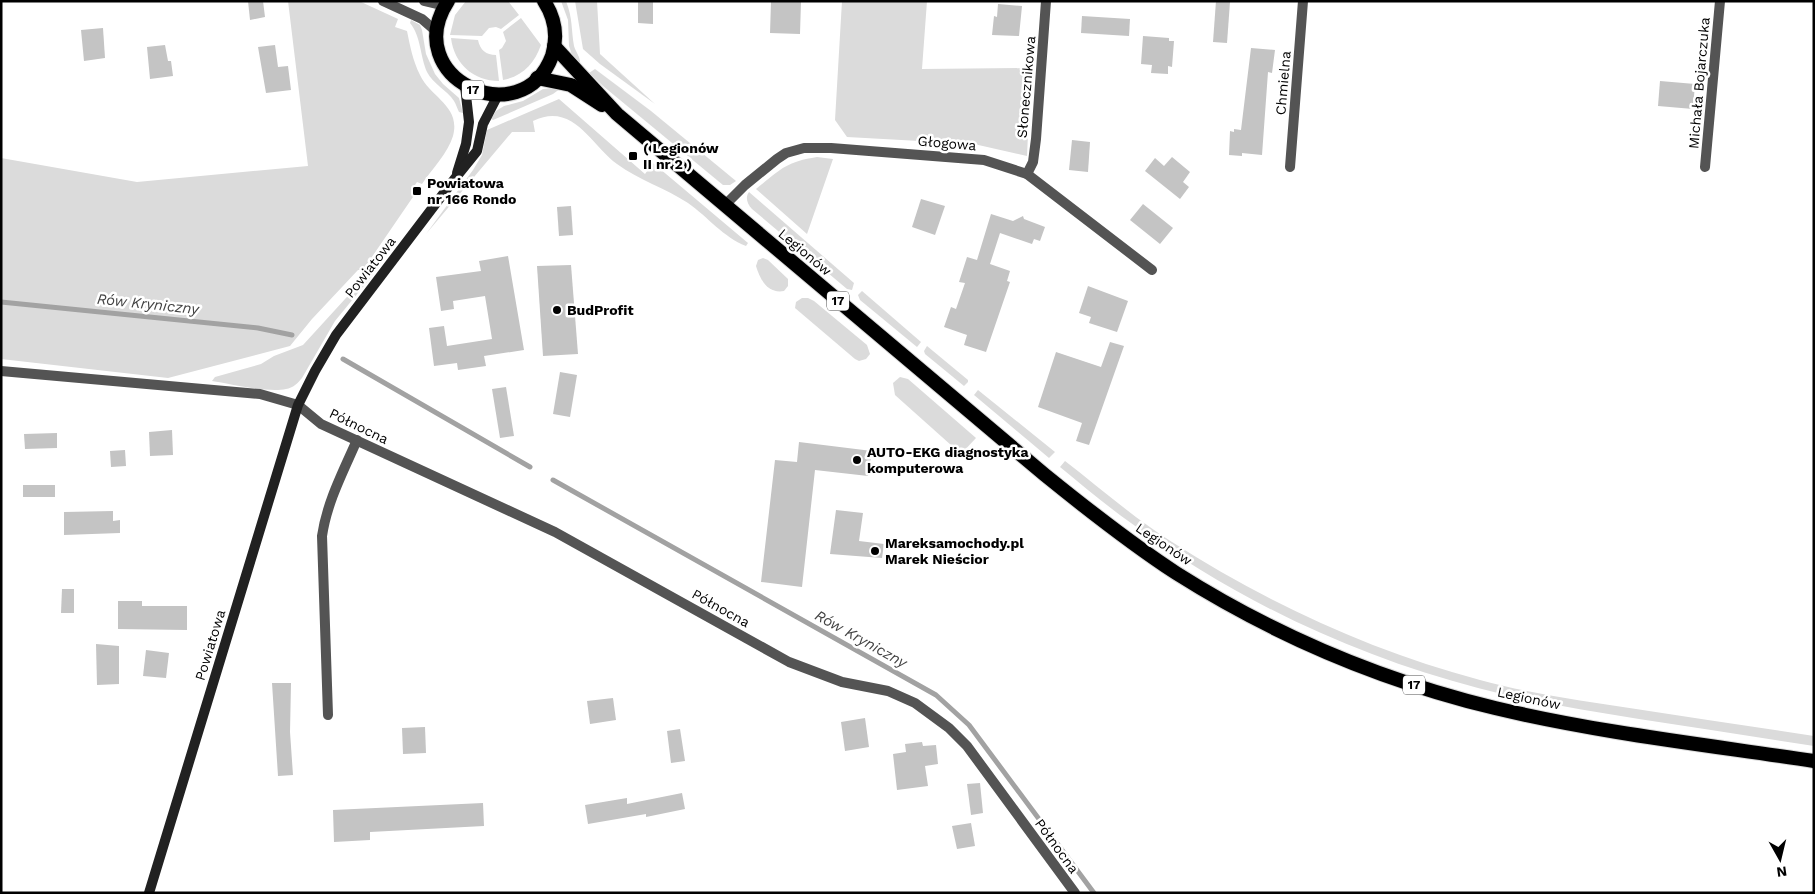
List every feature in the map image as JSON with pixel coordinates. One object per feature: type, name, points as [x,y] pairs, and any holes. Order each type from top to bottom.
[{"type":"highway","name":"17","points":[[446,4],[441,14],[437,32],[438,49],[445,65],[452,75],[465,86],[481,93],[498,95],[519,90],[537,78],[547,66],[554,46],[553,21],[544,1]]},
{"type":"highway","name":"Legionów","points":[[554,46],[617,114],[1081,504],[1176,573],[1246,614],[1367,668],[1399,680],[1485,705],[1602,729],[1814,761]]},
{"type":"highway","name":"Legionów","points":[[537,78],[571,86],[617,114]]},
{"type":"main road","name":"Powiatowa","points":[[456,177],[466,144],[469,122],[465,86]]},
{"type":"main road","name":"Powiatowa","points":[[148,893],[298,405],[336,335],[456,177],[466,167],[476,151],[483,124],[498,95]]},
{"type":"street","points":[[383,1],[422,19],[437,32]]},
{"type":"street","points":[[424,1],[446,4]]},
{"type":"street","name":"Słonecznikowa","points":[[1027,174],[1032,162],[1037,131],[1046,1]]},
{"type":"street","name":"Chmielna","points":[[1290,168],[1303,1]]},
{"type":"street","name":"Michała Bojarczuka","points":[[1705,166],[1720,1]]},
{"type":"street","name":"Głogowa","points":[[725,205],[745,185],[786,153],[813,148],[973,158],[996,163],[1027,174],[1152,270]]},
{"type":"street","points":[[1,371],[260,394],[298,405]]},
{"type":"street","name":"Północna","points":[[298,405],[321,424],[555,532],[789,662],[842,682],[888,690],[916,703],[949,728],[967,746],[1075,893]]},
{"type":"street","points":[[328,715],[322,536],[327,510],[357,440]]},
{"type":"shaded area","points":[[288,1],[359,1],[398,19],[395,27],[407,31],[420,75],[444,103],[453,117],[453,136],[447,149],[422,184],[417,182],[411,191],[415,194],[363,270],[358,270],[312,319],[290,346],[168,378],[1,359],[1,158],[137,182],[308,166]]},
{"type":"shaded area","points":[[466,1],[508,1],[519,15],[501,29],[496,27],[489,28],[482,36],[450,35],[455,15]]},
{"type":"shaded area","points":[[561,1],[566,1],[568,7],[574,46],[580,65],[572,55],[569,46],[568,20]]},
{"type":"shaded area","points":[[575,1],[597,1],[600,54],[655,104],[600,64],[583,49]]},
{"type":"shaded area","points":[[842,1],[927,1],[922,69],[1031,68],[1027,156],[974,144],[847,137],[835,120]]},
{"type":"shaded area","points":[[521,18],[541,45],[535,58],[527,68],[516,76],[503,80],[499,50],[506,41],[503,32]]},
{"type":"shaded area","points":[[411,20],[420,25],[426,54],[435,74],[459,98],[463,113],[459,112],[451,97],[427,72],[414,28],[410,23]]},
{"type":"shaded area","points":[[451,38],[478,40],[480,47],[484,51],[496,55],[499,81],[481,78],[467,69],[456,56]]},
{"type":"shaded area","points":[[595,69],[651,111],[736,181],[730,185],[723,185],[603,86],[589,73]]},
{"type":"shaded area","points":[[561,88],[553,94],[493,120],[491,119],[496,111],[504,106],[523,101],[543,89]]},
{"type":"shaded area","points":[[559,99],[645,174],[653,163],[748,243],[746,246],[723,232],[688,203],[617,164],[590,137],[570,121],[559,117],[547,116],[533,121],[535,132],[512,132],[426,234],[482,155],[487,130]]},
{"type":"shaded area","points":[[817,157],[833,159],[807,234],[756,189],[790,164]]},
{"type":"shaded area","points":[[749,192],[854,283],[852,290],[847,289],[752,209],[747,200]]},
{"type":"shaded area","points":[[763,258],[768,260],[788,279],[788,286],[784,291],[773,290],[762,281],[756,266],[758,260]]},
{"type":"shaded area","points":[[377,264],[376,271],[335,321],[302,378],[291,388],[270,390],[212,381],[215,377],[261,364],[274,356],[303,345]]},
{"type":"shaded area","points":[[862,291],[921,342],[917,347],[860,300],[858,295]]},
{"type":"shaded area","points":[[802,298],[814,301],[867,345],[870,354],[866,359],[859,361],[855,359],[795,308],[796,302]]},
{"type":"shaded area","points":[[927,346],[968,380],[968,382],[964,386],[925,354],[924,351]]},
{"type":"shaded area","points":[[900,377],[908,379],[976,438],[961,454],[895,395],[893,383]]},
{"type":"shaded area","points":[[978,390],[1055,452],[1049,458],[974,395]]},
{"type":"shaded area","points":[[1065,461],[1144,523],[1208,564],[1282,605],[1360,640],[1399,655],[1480,680],[1538,693],[1814,736],[1814,746],[1538,702],[1432,675],[1341,642],[1253,600],[1170,551],[1104,503],[1060,467]]},
{"type":"building","points":[[248,1],[263,1],[265,17],[250,20]]},
{"type":"building","points":[[638,1],[653,1],[653,24],[638,23]]},
{"type":"building","points":[[771,1],[801,1],[800,34],[770,33]]},
{"type":"building","points":[[1216,1],[1230,2],[1227,43],[1213,42]]},
{"type":"building","points":[[998,4],[1022,6],[1019,36],[992,35],[994,16],[997,17]]},
{"type":"building","points":[[1082,16],[1130,19],[1129,36],[1081,33]]},
{"type":"building","points":[[103,28],[105,58],[84,61],[81,30]]},
{"type":"building","points":[[1143,36],[1169,38],[1169,41],[1174,41],[1172,67],[1168,66],[1168,74],[1151,73],[1152,65],[1141,64]]},
{"type":"building","points":[[165,45],[168,61],[171,61],[173,76],[150,79],[147,47]]},
{"type":"building","points":[[275,45],[278,67],[288,66],[291,90],[266,93],[258,47]]},
{"type":"building","points":[[1251,48],[1275,50],[1272,73],[1268,72],[1262,155],[1242,153],[1242,156],[1229,155],[1230,131],[1234,132],[1234,129],[1241,130]]},
{"type":"building","points":[[1660,81],[1695,84],[1693,109],[1658,106]]},
{"type":"building","points":[[1072,140],[1090,142],[1088,172],[1069,170]]},
{"type":"building","points":[[1172,157],[1190,172],[1183,182],[1189,187],[1180,199],[1145,171],[1155,158],[1164,166]]},
{"type":"building","points":[[921,199],[945,206],[935,235],[912,227]]},
{"type":"building","points":[[1143,204],[1173,228],[1160,244],[1130,220]]},
{"type":"building","points":[[571,206],[573,235],[559,236],[557,207]]},
{"type":"building","points":[[991,214],[1013,221],[1023,216],[1024,219],[1045,227],[1040,241],[1034,239],[1032,244],[1000,233],[990,264],[1010,271],[1007,281],[1010,282],[986,352],[964,345],[967,335],[944,327],[951,307],[956,309],[965,283],[959,282],[967,257],[977,260]]},
{"type":"building","points":[[508,256],[524,350],[484,356],[486,366],[458,370],[457,363],[434,366],[429,328],[444,326],[447,346],[492,339],[485,296],[453,301],[454,309],[441,311],[436,277],[481,271],[479,261]]},
{"type":"building","name":"BudProfit","points":[[571,265],[578,354],[543,356],[537,266]]},
{"type":"building","points":[[1088,286],[1128,301],[1117,332],[1089,323],[1091,317],[1079,313]]},
{"type":"building","points":[[1110,342],[1124,346],[1089,445],[1076,441],[1082,423],[1038,407],[1056,352],[1101,367]]},
{"type":"building","points":[[560,372],[577,375],[570,417],[553,414]]},
{"type":"building","points":[[506,387],[514,436],[500,438],[492,389]]},
{"type":"building","points":[[172,430],[173,455],[150,456],[149,432]]},
{"type":"building","points":[[57,433],[57,448],[25,449],[24,434]]},
{"type":"building","points":[[799,442],[872,451],[868,476],[815,470],[802,587],[761,582],[775,460],[797,462]]},
{"type":"building","points":[[125,450],[126,466],[111,467],[110,451]]},
{"type":"building","points":[[23,485],[55,485],[55,497],[23,497]]},
{"type":"building","points":[[836,510],[863,513],[859,541],[884,544],[882,558],[830,554]]},
{"type":"building","points":[[113,511],[113,521],[120,520],[120,533],[64,535],[64,512]]},
{"type":"building","points":[[62,589],[74,589],[74,613],[61,613]]},
{"type":"building","points":[[118,601],[142,601],[142,606],[187,606],[187,630],[118,629]]},
{"type":"building","points":[[96,644],[119,646],[119,684],[97,685]]},
{"type":"building","points":[[146,650],[169,653],[166,678],[143,676]]},
{"type":"building","points":[[272,683],[291,683],[290,732],[293,775],[278,776]]},
{"type":"building","points":[[613,698],[616,720],[590,724],[587,701]]},
{"type":"building","points":[[865,718],[869,747],[845,751],[841,722]]},
{"type":"building","points":[[425,727],[426,753],[403,754],[402,728]]},
{"type":"building","points":[[680,729],[685,761],[671,763],[667,731]]},
{"type":"building","points":[[922,742],[923,746],[936,745],[938,764],[925,766],[928,786],[897,790],[893,754],[906,752],[905,744]]},
{"type":"building","points":[[980,783],[983,813],[971,815],[967,784]]},
{"type":"building","points":[[682,793],[685,809],[646,817],[646,814],[588,824],[585,805],[627,798],[627,804]]},
{"type":"building","points":[[483,803],[484,826],[370,832],[370,840],[334,842],[333,810]]},
{"type":"building","points":[[971,823],[975,846],[957,849],[952,826]]},
{"type":"waterway","name":"Rów Kryniczny","points":[[1,302],[258,328],[292,335]]},
{"type":"waterway","name":"Rów Kryniczny","points":[[343,359],[530,467]]},
{"type":"waterway","name":"Rów Kryniczny","points":[[553,480],[936,695],[969,725],[1094,893]]},
{"type":"place","name":"( Legionów II nr 2 )","points":[[633,156]]},
{"type":"place","name":"Powiatowa nr 166 Rondo","points":[[417,191]]},
{"type":"place","name":"BudProfit","points":[[557,310]]},
{"type":"place","name":"AUTO-EKG diagnostyka komputerowa","points":[[857,460]]},
{"type":"place","name":"Mareksamochody.pl Marek Nieścior","points":[[875,551]]}]
